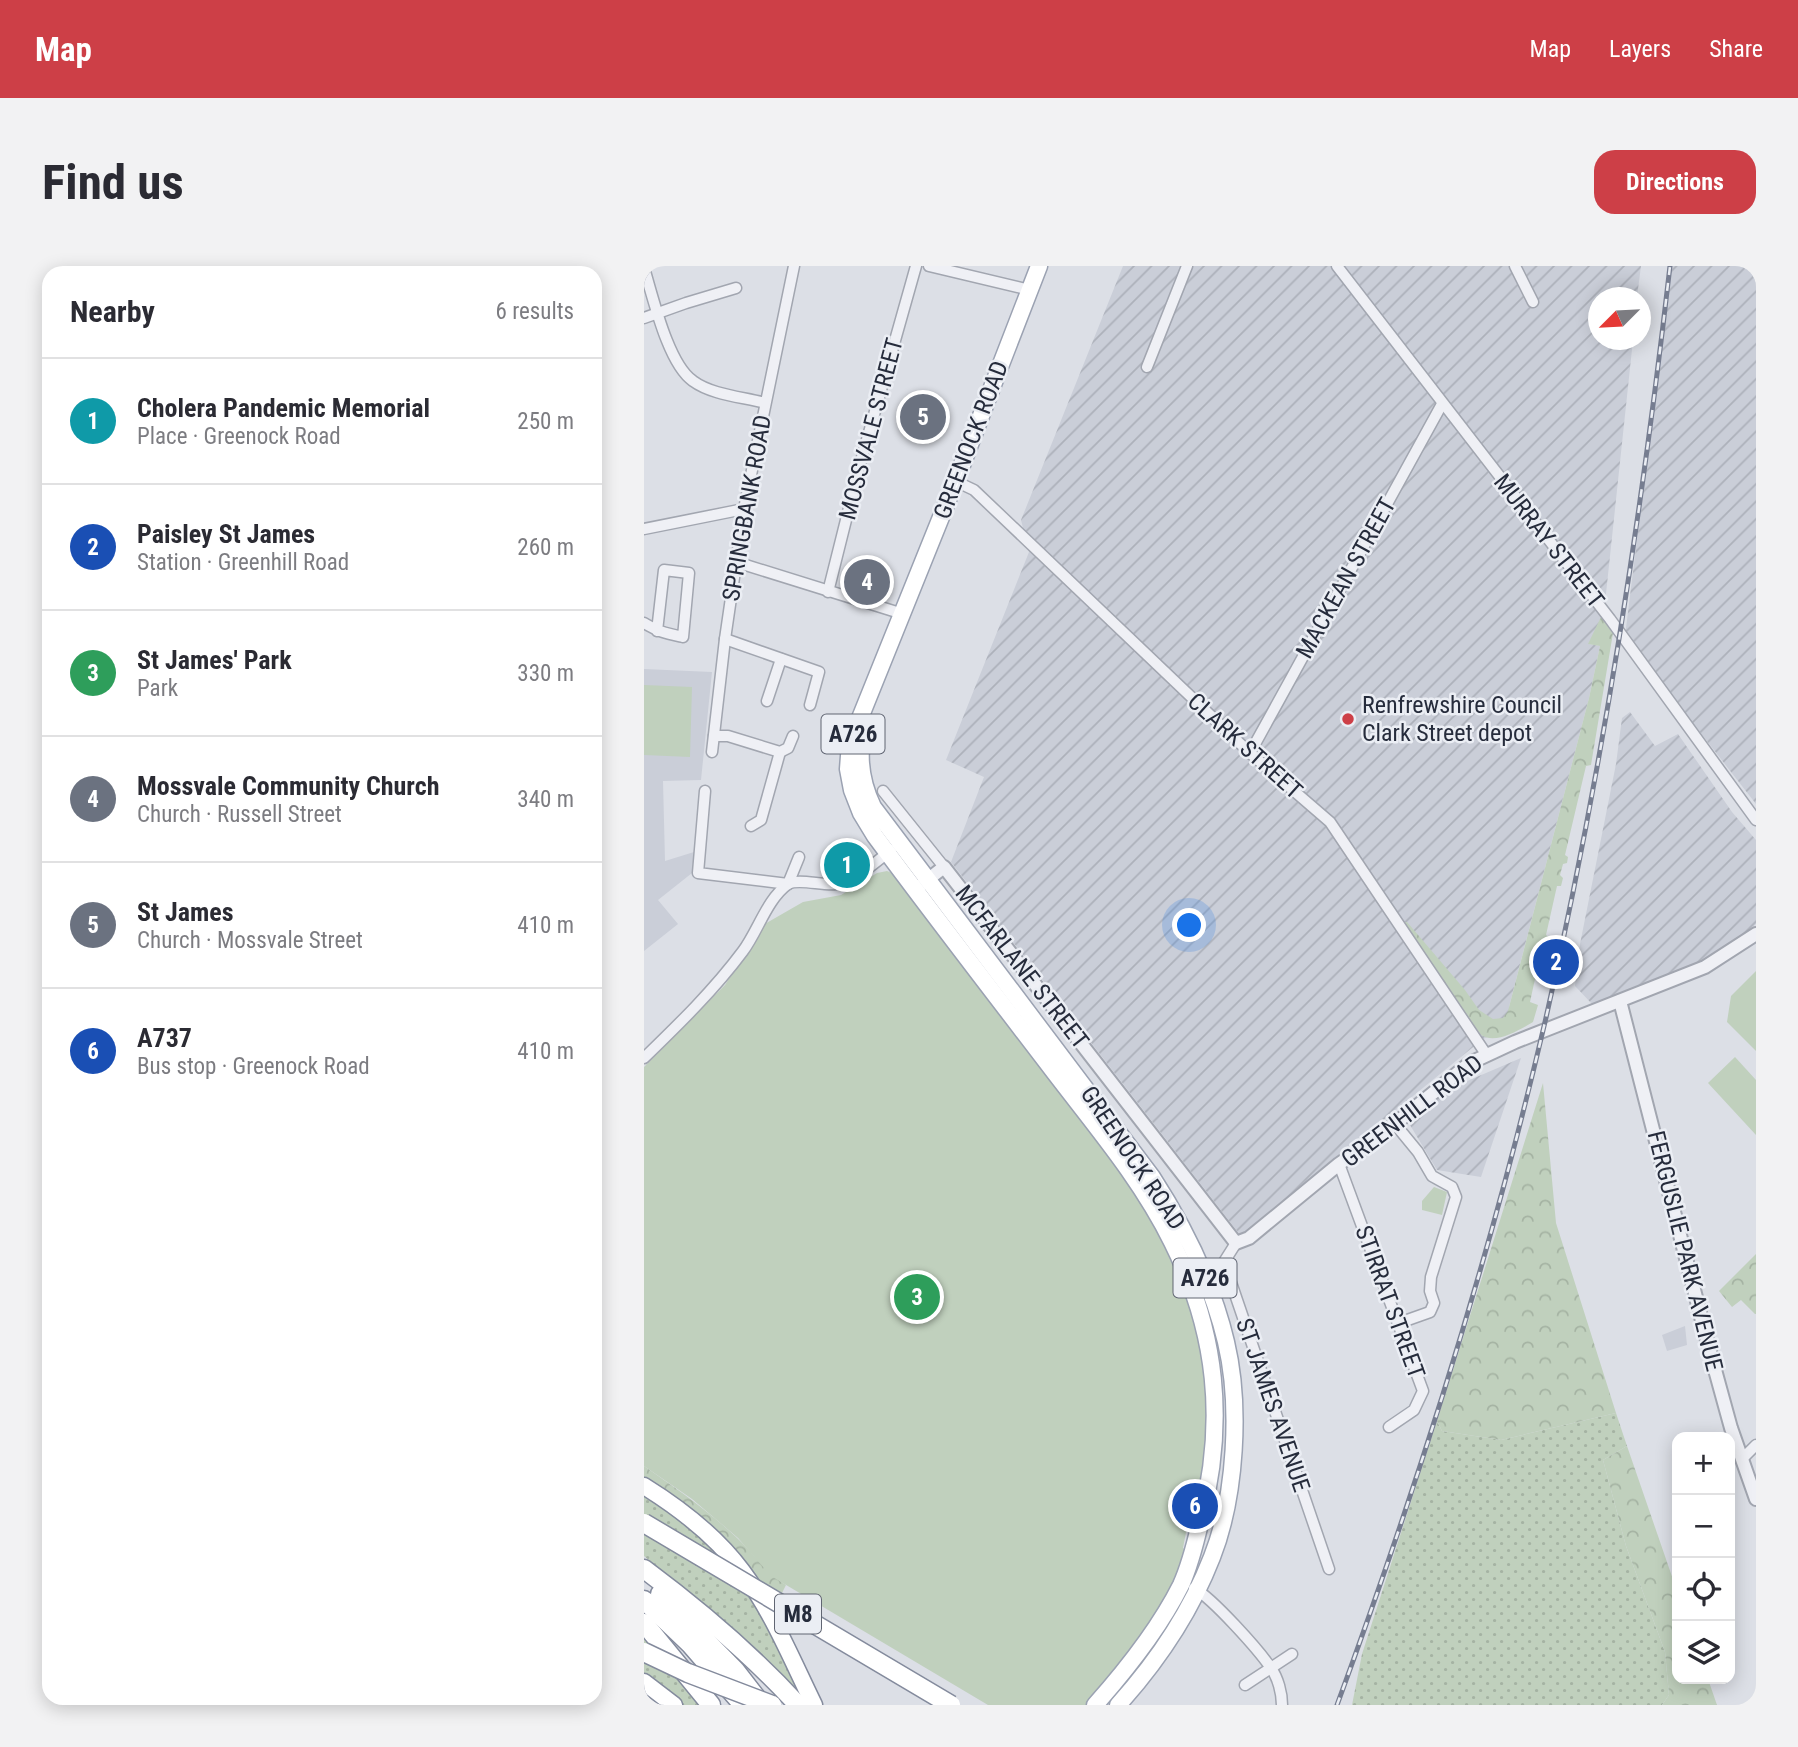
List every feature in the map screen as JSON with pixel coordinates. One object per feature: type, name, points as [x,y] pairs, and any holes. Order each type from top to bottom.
[{"type":"highway","name":"M8","points":[[644,1523],[951,1705]]},
{"type":"highway","name":"M8","points":[[644,1569],[713,1623],[798,1705]]},
{"type":"highway","points":[[644,1581],[692,1625],[735,1670],[762,1705]]},
{"type":"highway","points":[[644,1600],[691,1645],[743,1705]]},
{"type":"highway","points":[[644,1623],[711,1705]]},
{"type":"highway","points":[[644,1652],[688,1673],[772,1705]]},
{"type":"main road","name":"GREENOCK ROAD","points":[[1039,266],[903,614],[866,719],[860,749],[861,770],[869,798],[915,890],[1102,1135],[1144,1195],[1171,1241],[1196,1298],[1210,1350],[1216,1417],[1213,1464],[1196,1541],[1181,1583],[1149,1637],[1119,1678],[1094,1705]]},
{"type":"main road","name":"GREENOCK ROAD","points":[[894,848],[929,880],[1152,1177],[1181,1226],[1209,1288],[1227,1344],[1235,1418],[1227,1500],[1213,1555],[1197,1589],[1161,1651],[1118,1705]]},
{"type":"main road","points":[[644,1486],[679,1509],[711,1536],[743,1571],[769,1615],[814,1705]]},
{"type":"main road","points":[[644,1682],[674,1705]]},
{"type":"street","name":"SPRINGBANK ROAD","points":[[712,752],[744,509],[794,266]]},
{"type":"street","name":"MOSSVALE STREET","points":[[828,592],[862,457],[916,266]]},
{"type":"street","points":[[929,266],[1030,290]]},
{"type":"street","points":[[1147,367],[1187,266]]},
{"type":"street","name":"MURRAY STREET","points":[[1337,266],[1610,619],[1756,820]]},
{"type":"street","points":[[1515,266],[1533,302]]},
{"type":"street","points":[[644,268],[671,353],[690,380],[704,387],[765,402]]},
{"type":"street","points":[[644,318],[736,288]]},
{"type":"street","name":"MACKEAN STREET","points":[[1250,752],[1442,404]]},
{"type":"street","name":"CLARK STREET","points":[[956,481],[974,490],[1250,752],[1330,822],[1486,1054]]},
{"type":"street","points":[[644,529],[744,509]]},
{"type":"street","points":[[736,562],[903,614]]},
{"type":"street","points":[[644,623],[657,631],[683,637],[689,573],[664,570],[657,631]]},
{"type":"street","points":[[725,639],[820,672],[810,705]]},
{"type":"street","points":[[767,701],[780,659]]},
{"type":"street","points":[[714,736],[728,736],[780,752],[788,748],[793,736]]},
{"type":"street","points":[[751,826],[761,820],[780,752]]},
{"type":"street","points":[[705,791],[698,873],[788,884],[796,882],[823,885],[842,882],[894,848]]},
{"type":"street","name":"MCFARLANE STREET","points":[[883,792],[1236,1243]]},
{"type":"street","points":[[644,1058],[710,991],[745,949],[776,897],[788,884],[799,857]]},
{"type":"street","points":[[915,890],[944,867]]},
{"type":"street","name":"GREENHILL ROAD","points":[[1236,1243],[1249,1238],[1339,1164],[1486,1054],[1705,967],[1756,934]]},
{"type":"street","name":"FERGUSLIE PARK AVENUE","points":[[1620,1000],[1709,1348],[1731,1428],[1756,1499]]},
{"type":"street","points":[[1395,1124],[1418,1152],[1432,1176],[1452,1187],[1456,1197],[1432,1278],[1430,1291],[1434,1303],[1430,1312],[1399,1323]]},
{"type":"street","name":"STIRRAT STREET","points":[[1339,1164],[1423,1391],[1414,1410],[1389,1427]]},
{"type":"street","name":"ST JAMES AVENUE","points":[[1236,1243],[1224,1262],[1329,1569]]},
{"type":"street","points":[[1742,1459],[1756,1445]]},
{"type":"street","points":[[1181,1583],[1197,1589],[1237,1629],[1271,1669],[1278,1683],[1282,1705]]},
{"type":"street","points":[[1245,1685],[1292,1654]]},
{"type":"shaded area","points":[[1123,266],[1641,266],[1638,287],[1588,287],[1588,350],[1632,350],[1605,603],[1589,644],[1600,646],[1509,1007],[1516,1026],[1483,1039],[1241,1236],[951,862],[984,777],[946,760],[1029,552],[1021,520]]},
{"type":"shaded area","points":[[1671,266],[1756,266],[1756,804],[1625,636]]},
{"type":"shaded area","points":[[644,669],[712,672],[701,780],[663,781],[665,861],[694,852],[692,873],[658,900],[678,924],[644,951]]},
{"type":"shaded area","points":[[1630,712],[1655,746],[1678,734],[1732,812],[1756,840],[1756,924],[1723,952],[1592,1004],[1575,986],[1580,944],[1616,764],[1622,718]]},
{"type":"shaded area","points":[[1521,1058],[1481,1177],[1437,1170],[1410,1125],[1451,1088]]},
{"type":"shaded area","points":[[1685,1326],[1687,1345],[1667,1351],[1662,1335]]},
{"type":"green space","points":[[1601,617],[1613,633],[1591,765],[1586,766],[1565,855],[1568,857],[1567,863],[1563,864],[1560,875],[1563,878],[1561,886],[1557,886],[1546,935],[1551,939],[1550,944],[1544,941],[1537,971],[1541,976],[1539,980],[1535,979],[1530,1002],[1538,1005],[1533,1022],[1506,1036],[1486,1037],[1480,1034],[1403,922],[1407,922],[1479,1010],[1493,1019],[1503,1018],[1508,1011],[1589,698],[1600,646],[1588,644]]},
{"type":"green space","points":[[644,685],[692,687],[690,757],[644,755]]},
{"type":"green space","points":[[887,871],[897,875],[1131,1187],[1171,1253],[1196,1317],[1210,1403],[1208,1464],[1194,1491],[1183,1548],[1187,1551],[1167,1596],[1148,1628],[1086,1705],[988,1705],[771,1576],[738,1538],[692,1499],[644,1466],[644,1067],[725,985],[763,925],[803,902],[841,895],[877,873]]},
{"type":"green space","points":[[1756,971],[1756,1051],[1727,1022],[1731,996]]},
{"type":"green space","points":[[1735,1057],[1756,1080],[1756,1135],[1708,1083]]},
{"type":"green space","points":[[1543,1083],[1556,1223],[1616,1413],[1501,1440],[1442,1431],[1437,1421]]},
{"type":"green space","points":[[1434,1187],[1447,1192],[1442,1215],[1422,1210],[1422,1201]]},
{"type":"green space","points":[[1756,1254],[1755,1314],[1741,1300],[1732,1307],[1719,1291]]},
{"type":"green space","points":[[1616,1413],[1627,1446],[1603,1460],[1626,1546],[1665,1652],[1669,1695],[1662,1705],[1352,1705],[1362,1654],[1437,1421],[1442,1431],[1501,1440]]},
{"type":"green space","points":[[1627,1446],[1672,1576],[1672,1684],[1710,1684],[1717,1705],[1662,1705],[1669,1695],[1665,1652],[1626,1546],[1603,1460]]},
{"type":"green space","points":[[644,1466],[691,1499],[735,1536],[786,1585],[782,1593],[752,1577],[644,1482]]},
{"type":"green space","points":[[644,1492],[692,1530],[722,1559],[748,1591],[765,1618],[799,1691],[795,1693],[692,1596],[644,1556]]},
{"type":"green space","points":[[644,1637],[702,1705],[681,1705],[644,1674]]},
{"type":"railway","points":[[1337,1705],[1452,1367],[1501,1195],[1545,1022],[1585,835],[1618,646],[1670,266]]},
{"type":"place","name":"St James","points":[[923,417]]},
{"type":"place","name":"Mossvale Community Church","points":[[867,582]]},
{"type":"place","name":"Renfrewshire Council Clark Street depot","points":[[1348,719]]},
{"type":"place","name":"Cholera Pandemic Memorial","points":[[847,865]]},
{"type":"place","name":"Paisley St James","points":[[1556,962]]},
{"type":"place","name":"St James' Park","points":[[917,1297]]},
{"type":"place","name":"A737","points":[[1195,1506]]}]
